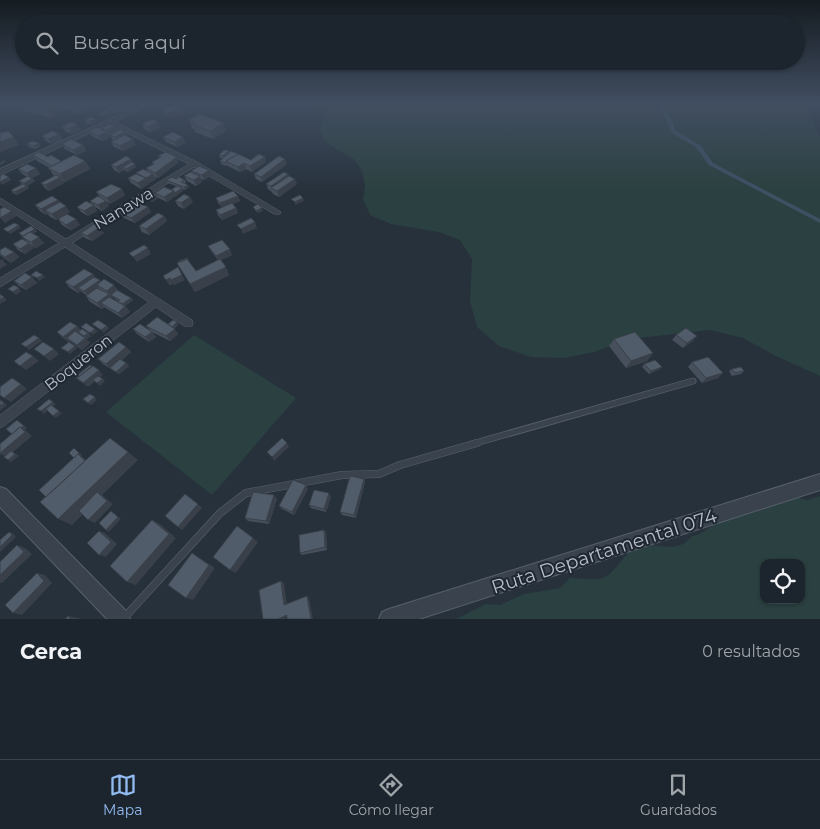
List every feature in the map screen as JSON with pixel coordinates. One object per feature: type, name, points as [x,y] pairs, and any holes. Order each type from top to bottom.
[{"type":"street","points":[[0,172],[84,133]]},
{"type":"street","points":[[130,133],[194,164],[277,212]]},
{"type":"street","name":"Nanawa","points":[[0,283],[194,164]]},
{"type":"street","points":[[0,200],[188,324]]},
{"type":"street","name":"Boqueron","points":[[0,422],[156,302]]},
{"type":"street","name":"Ruta Departamental 074","points":[[389,619],[820,482]]},
{"type":"street","points":[[0,495],[122,619]]},
{"type":"lane","points":[[122,619],[220,512],[246,493],[342,475],[379,474],[418,460],[693,381]]},
{"type":"green space","points":[[320,133],[818,133],[820,137],[820,376],[776,356],[743,338],[710,330],[630,339],[594,352],[564,358],[531,357],[499,346],[477,327],[470,301],[472,259],[460,240],[439,232],[391,224],[370,215],[363,199],[365,185],[362,171],[355,160],[327,143]]},
{"type":"green space","points":[[194,335],[296,398],[212,495],[106,412]]},
{"type":"green space","points":[[820,496],[820,619],[456,619],[486,604],[500,605],[524,594],[560,588],[570,578],[602,578],[608,575],[635,548],[648,545],[668,547],[680,545],[692,536],[705,531],[715,521],[795,497],[807,500]]},
{"type":"water","points":[[672,133],[680,133],[701,146],[713,163],[820,219],[820,223],[709,165],[696,147]]},
{"type":"building","points":[[0,133],[10,133],[14,137],[0,142]]},
{"type":"building","points":[[48,133],[59,134],[48,139],[42,136]]},
{"type":"building","points":[[92,133],[105,133],[98,136]]},
{"type":"building","points":[[114,133],[123,133],[115,137],[110,135]]},
{"type":"building","points":[[175,133],[183,137],[174,142],[163,137]]},
{"type":"building","points":[[124,135],[133,139],[120,146],[111,142]]},
{"type":"building","points":[[71,139],[83,145],[73,150],[62,144]]},
{"type":"building","points":[[32,141],[39,143],[34,146],[27,144]]},
{"type":"building","points":[[224,150],[229,151],[223,156],[219,155]]},
{"type":"building","points":[[231,151],[238,154],[225,163],[220,161]]},
{"type":"building","points":[[39,152],[48,157],[51,155],[61,161],[52,166],[33,155]]},
{"type":"building","points":[[166,152],[177,157],[155,173],[146,168],[154,164],[152,162],[161,157],[158,156]]},
{"type":"building","points":[[238,154],[251,160],[259,154],[265,157],[250,166],[244,163],[238,167],[226,161]]},
{"type":"building","points":[[74,155],[85,161],[60,174],[48,168]]},
{"type":"building","points":[[126,156],[131,159],[116,167],[111,165]]},
{"type":"building","points":[[279,156],[285,159],[261,177],[254,174]]},
{"type":"building","points":[[132,162],[135,164],[126,169],[123,167]]},
{"type":"building","points":[[27,164],[36,168],[27,173],[18,169]]},
{"type":"building","points":[[199,166],[209,170],[202,175],[191,171]]},
{"type":"building","points":[[143,169],[153,174],[146,178],[136,173]]},
{"type":"building","points":[[190,172],[200,176],[194,180],[184,176]]},
{"type":"building","points":[[284,172],[288,174],[271,186],[266,184]]},
{"type":"building","points":[[3,174],[9,177],[0,182],[0,176]]},
{"type":"building","points":[[136,174],[146,178],[138,183],[128,178]]},
{"type":"building","points":[[56,175],[61,177],[45,185],[41,183]]},
{"type":"building","points":[[28,176],[32,179],[24,183],[19,181]]},
{"type":"building","points":[[289,176],[295,179],[277,191],[271,188]]},
{"type":"building","points":[[172,177],[176,179],[179,177],[185,180],[181,182],[188,185],[184,187],[166,180]]},
{"type":"building","points":[[23,184],[27,186],[14,192],[11,190]]},
{"type":"building","points":[[111,184],[122,189],[107,198],[96,192]]},
{"type":"building","points":[[177,186],[182,188],[175,193],[171,190]]},
{"type":"building","points":[[164,187],[174,191],[164,197],[155,193]]},
{"type":"building","points":[[233,191],[238,196],[220,203],[216,198]]},
{"type":"building","points":[[154,193],[156,195],[150,199],[147,198]]},
{"type":"building","points":[[184,194],[190,197],[181,203],[175,201]]},
{"type":"building","points":[[300,195],[303,198],[295,202],[291,199]]},
{"type":"building","points":[[52,196],[58,200],[41,209],[35,205]]},
{"type":"building","points":[[98,196],[106,201],[98,205],[90,201]]},
{"type":"building","points":[[86,201],[94,205],[84,211],[77,207]]},
{"type":"building","points":[[60,202],[66,206],[52,214],[45,210]]},
{"type":"building","points":[[137,202],[148,207],[131,218],[120,213]]},
{"type":"building","points":[[232,203],[236,208],[220,215],[216,210]]},
{"type":"building","points":[[258,204],[262,208],[256,211],[253,207]]},
{"type":"building","points":[[4,207],[12,211],[0,218],[0,209]]},
{"type":"building","points":[[158,213],[164,216],[146,229],[139,226]]},
{"type":"building","points":[[67,214],[76,219],[66,225],[58,219]]},
{"type":"building","points":[[251,218],[255,222],[241,229],[237,225]]},
{"type":"building","points":[[14,223],[19,225],[8,232],[3,229]]},
{"type":"building","points":[[94,224],[100,227],[87,236],[81,233]]},
{"type":"building","points":[[31,226],[35,229],[23,236],[19,233]]},
{"type":"building","points":[[30,232],[39,237],[31,242],[22,237]]},
{"type":"building","points":[[22,239],[29,243],[20,249],[13,244]]},
{"type":"building","points":[[222,240],[230,249],[216,256],[208,246]]},
{"type":"building","points":[[144,245],[148,248],[133,257],[129,253]]},
{"type":"building","points":[[5,247],[14,252],[5,257],[0,254],[0,250]]},
{"type":"building","points":[[187,259],[196,271],[220,259],[226,267],[190,284],[177,263]]},
{"type":"building","points":[[178,267],[182,275],[166,280],[163,276]]},
{"type":"building","points":[[84,269],[93,274],[73,287],[65,282]]},
{"type":"building","points":[[36,271],[43,275],[37,278],[31,275]]},
{"type":"building","points":[[25,273],[32,277],[21,285],[14,281]]},
{"type":"building","points":[[94,277],[100,280],[84,291],[78,288]]},
{"type":"building","points":[[104,279],[114,285],[107,291],[97,285]]},
{"type":"building","points":[[14,285],[19,288],[13,292],[8,289]]},
{"type":"building","points":[[97,288],[109,294],[97,303],[86,296]]},
{"type":"building","points":[[117,290],[131,298],[122,304],[117,301],[120,300],[111,295]]},
{"type":"building","points":[[109,297],[125,306],[118,313],[101,303]]},
{"type":"building","points":[[157,317],[175,329],[166,336],[146,326]]},
{"type":"building","points":[[98,320],[107,326],[101,330],[92,324]]},
{"type":"building","points":[[173,320],[177,322],[172,327],[168,324]]},
{"type":"building","points":[[70,322],[77,326],[63,337],[57,332]]},
{"type":"building","points":[[86,323],[95,329],[90,333],[81,327]]},
{"type":"building","points":[[140,324],[152,332],[145,337],[133,329]]},
{"type":"building","points":[[686,328],[697,336],[687,343],[676,335]]},
{"type":"building","points":[[82,329],[88,333],[84,336],[78,332]]},
{"type":"building","points":[[75,331],[85,338],[77,345],[67,338]]},
{"type":"building","points":[[635,332],[653,353],[631,361],[614,339]]},
{"type":"building","points":[[34,335],[39,338],[26,347],[21,344]]},
{"type":"building","points":[[43,342],[54,349],[44,356],[34,349]]},
{"type":"building","points":[[69,342],[75,346],[68,352],[61,348]]},
{"type":"building","points":[[119,342],[126,347],[106,364],[98,359]]},
{"type":"building","points":[[26,352],[33,356],[20,366],[14,361]]},
{"type":"building","points":[[708,357],[723,373],[706,378],[692,362]]},
{"type":"building","points":[[120,359],[126,363],[116,372],[110,368]]},
{"type":"building","points":[[655,360],[662,367],[651,371],[644,364]]},
{"type":"building","points":[[90,365],[92,366],[77,378],[80,381],[75,377]]},
{"type":"building","points":[[93,366],[99,370],[83,383],[77,378]]},
{"type":"building","points":[[741,367],[744,371],[735,373],[732,369]]},
{"type":"building","points":[[98,376],[103,379],[97,383],[93,380]]},
{"type":"building","points":[[12,378],[21,384],[4,398],[0,395],[0,387]]},
{"type":"building","points":[[90,394],[95,397],[88,403],[83,399]]},
{"type":"building","points":[[49,399],[53,402],[41,411],[37,409]]},
{"type":"building","points":[[51,405],[59,411],[53,416],[46,409]]},
{"type":"building","points":[[17,420],[24,426],[12,434],[6,429]]},
{"type":"building","points":[[20,427],[25,432],[0,453],[0,444]]},
{"type":"building","points":[[110,438],[128,452],[58,519],[40,502]]},
{"type":"building","points":[[282,438],[287,443],[272,457],[267,452]]},
{"type":"building","points":[[74,448],[79,453],[74,458],[69,453]]},
{"type":"building","points":[[11,451],[15,454],[8,460],[4,457]]},
{"type":"building","points":[[78,454],[85,461],[46,497],[39,490]]},
{"type":"building","points":[[350,476],[364,479],[354,515],[340,512]]},
{"type":"building","points":[[293,480],[306,485],[292,512],[279,506]]},
{"type":"building","points":[[314,490],[329,493],[324,509],[309,505]]},
{"type":"building","points":[[97,492],[107,501],[88,520],[79,511]]},
{"type":"building","points":[[253,492],[274,495],[266,521],[245,518]]},
{"type":"building","points":[[185,494],[198,504],[178,527],[165,516]]},
{"type":"building","points":[[111,511],[118,517],[106,530],[99,523]]},
{"type":"building","points":[[152,520],[169,534],[127,582],[110,566]]},
{"type":"building","points":[[237,526],[253,538],[230,570],[213,557]]},
{"type":"building","points":[[324,530],[325,547],[300,553],[299,535]]},
{"type":"building","points":[[99,531],[111,542],[99,555],[87,543]]},
{"type":"building","points":[[9,532],[12,535],[0,547],[0,540]]},
{"type":"building","points":[[17,545],[24,552],[0,575],[0,562]]},
{"type":"building","points":[[192,553],[209,565],[186,598],[168,585]]},
{"type":"building","points":[[37,573],[44,581],[13,613],[5,605]]},
{"type":"building","points":[[281,581],[284,605],[307,596],[311,619],[287,619],[287,615],[278,619],[263,619],[259,590]]}]
